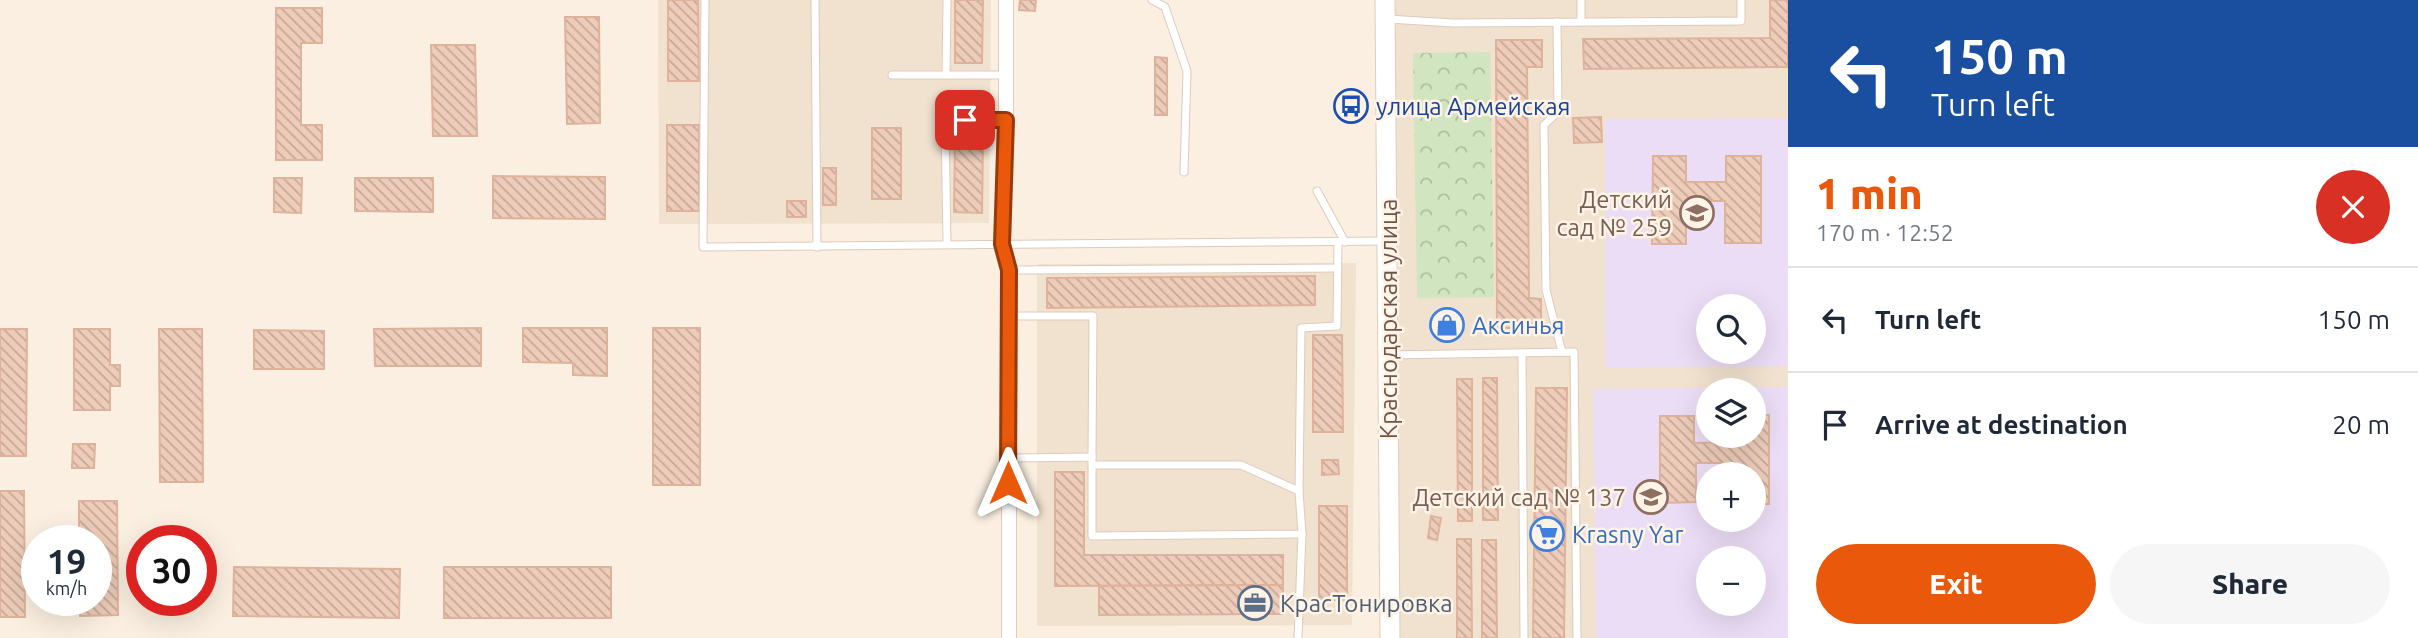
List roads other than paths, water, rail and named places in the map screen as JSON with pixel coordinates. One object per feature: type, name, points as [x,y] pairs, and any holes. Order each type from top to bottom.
[{"type":"main road","name":"Краснодарская улица","points":[[1385,10],[1390,638]]},
{"type":"street","points":[[1006,0],[1002,244],[1009,270],[1009,638]]},
{"type":"lane","points":[[705,0],[703,247],[1387,241]]},
{"type":"lane","points":[[815,0],[817,247]]},
{"type":"lane","points":[[946,75],[947,0]]},
{"type":"lane","points":[[1152,0],[1165,7],[1187,71],[1184,172]]},
{"type":"lane","points":[[1581,0],[1581,21]]},
{"type":"lane","points":[[1385,10],[1453,23],[1741,21],[1741,0]]},
{"type":"lane","points":[[1557,22],[1558,112],[1544,125],[1546,290],[1562,352]]},
{"type":"lane","points":[[892,75],[1005,75]]},
{"type":"lane","points":[[947,244],[945,120],[1006,120]]},
{"type":"lane","points":[[1298,638],[1303,534],[1299,491],[1301,328],[1337,326],[1337,268],[1341,242],[1317,191]]},
{"type":"lane","points":[[1009,270],[1337,268]]},
{"type":"lane","points":[[1008,316],[1093,316],[1091,536],[1303,534]]},
{"type":"lane","points":[[1388,355],[1574,352],[1577,638]]},
{"type":"lane","points":[[1522,353],[1524,638]]},
{"type":"lane","points":[[1007,458],[1241,465],[1299,491]]},
{"type":"place","name":"улица Армейская","points":[[1351,106]]},
{"type":"place","name":"Детский сад № 259","points":[[1697,213]]},
{"type":"place","name":"Аксинья","points":[[1447,325]]},
{"type":"place","name":"Детский сад № 137","points":[[1651,497]]},
{"type":"place","name":"Krasny Yar","points":[[1547,534]]},
{"type":"place","name":"КрасТонировка","points":[[1255,603]]}]
